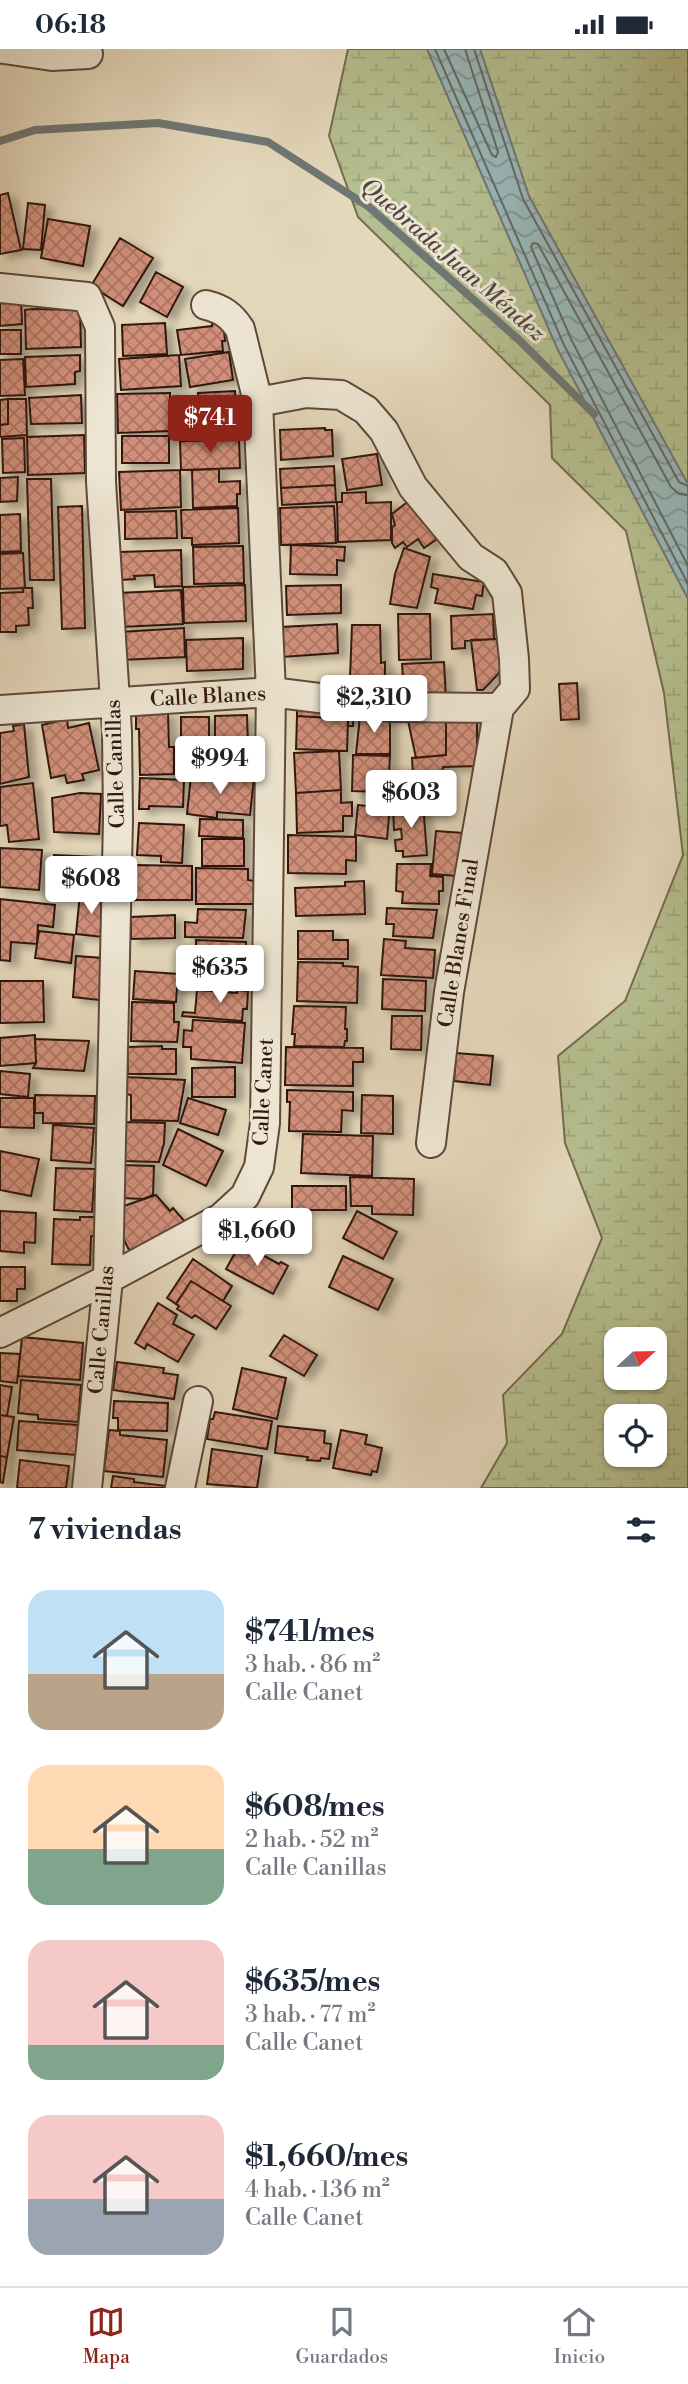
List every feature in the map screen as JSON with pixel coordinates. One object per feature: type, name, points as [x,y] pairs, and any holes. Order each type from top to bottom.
[{"type":"street","points":[[4,49],[52,56],[88,54]]},
{"type":"street","name":"Calle Canillas","points":[[0,288],[87,297],[100,327],[101,482],[115,701],[118,819],[108,1279],[86,1488]]},
{"type":"street","name":"Calle Canet","points":[[0,1332],[108,1279],[221,1218],[245,1196],[259,1167],[265,1123],[271,692],[258,402],[240,329],[234,319],[220,309],[206,305]]},
{"type":"street","name":"Calle Blanes Final","points":[[258,402],[306,393],[341,395],[366,410],[384,431],[413,487],[471,557],[494,572],[507,593],[515,689],[499,708],[449,992],[431,1143]]},
{"type":"street","name":"Calle Blanes","points":[[0,710],[271,692],[391,707],[499,708]]},
{"type":"street","points":[[180,1488],[198,1401]]},
{"type":"green space","points":[[348,49],[688,49],[688,1488],[481,1488],[507,1443],[503,1395],[562,1334],[602,1238],[565,1143],[558,1056],[625,1001],[683,855],[664,693],[626,531],[552,458],[550,405],[358,217],[329,136]]},
{"type":"water","points":[[427,49],[480,49],[529,196],[688,484],[688,599],[557,348]]},
{"type":"building","points":[[8,193],[21,250],[0,254],[0,195]]},
{"type":"building","points":[[28,203],[45,205],[41,250],[23,249]]},
{"type":"building","points":[[48,219],[90,226],[83,266],[41,258]]},
{"type":"building","points":[[120,238],[153,258],[123,306],[91,286]]},
{"type":"building","points":[[156,272],[183,287],[167,317],[140,302]]},
{"type":"building","points":[[21,299],[22,324],[0,326],[0,301]]},
{"type":"building","points":[[25,310],[80,310],[81,347],[26,349]]},
{"type":"building","points":[[223,321],[223,351],[181,355],[177,330],[212,326],[212,322]]},
{"type":"building","points":[[165,323],[167,354],[123,356],[122,325]]},
{"type":"building","points":[[0,330],[21,330],[21,354],[0,354]]},
{"type":"building","points":[[229,352],[233,380],[190,387],[185,359]]},
{"type":"building","points":[[80,355],[80,371],[75,372],[75,384],[26,387],[25,357]]},
{"type":"building","points":[[179,355],[181,386],[121,390],[119,359]]},
{"type":"building","points":[[23,359],[25,395],[0,396],[0,360]]},
{"type":"building","points":[[235,391],[237,427],[177,431],[176,408],[198,406],[198,393]]},
{"type":"building","points":[[170,393],[171,431],[118,433],[117,394]]},
{"type":"building","points":[[81,395],[82,423],[31,424],[29,398]]},
{"type":"building","points":[[8,399],[8,424],[0,425],[0,400]]},
{"type":"building","points":[[8,399],[26,399],[27,435],[0,437],[0,425],[8,424]]},
{"type":"building","points":[[280,430],[332,430],[333,456],[281,460]]},
{"type":"building","points":[[84,435],[85,473],[28,475],[27,437]]},
{"type":"building","points":[[122,436],[169,436],[169,463],[122,463]]},
{"type":"building","points":[[24,438],[25,472],[3,473],[2,439]]},
{"type":"building","points":[[239,440],[240,468],[181,470],[180,441]]},
{"type":"building","points":[[377,454],[382,485],[347,490],[342,459]]},
{"type":"building","points":[[334,466],[335,485],[281,488],[280,469]]},
{"type":"building","points":[[219,469],[219,482],[240,481],[237,506],[193,508],[192,470]]},
{"type":"building","points":[[180,470],[181,507],[121,510],[119,472]]},
{"type":"building","points":[[18,477],[17,501],[0,502],[0,478]]},
{"type":"building","points":[[27,479],[51,479],[54,580],[30,580]]},
{"type":"building","points":[[335,485],[336,502],[282,505],[281,488]]},
{"type":"building","points":[[366,492],[366,503],[391,502],[391,540],[338,542],[337,502],[342,502],[342,493]]},
{"type":"building","points":[[410,500],[437,539],[424,548],[418,539],[407,547],[403,542],[395,548],[392,543],[392,527],[395,525],[392,514]]},
{"type":"building","points":[[82,506],[85,628],[62,629],[58,507]]},
{"type":"building","points":[[334,506],[336,543],[281,545],[280,508]]},
{"type":"building","points":[[238,508],[239,543],[192,545],[192,538],[182,538],[181,510]]},
{"type":"building","points":[[176,511],[177,538],[125,539],[125,512]]},
{"type":"building","points":[[20,514],[21,551],[0,552],[0,515]]},
{"type":"building","points":[[291,545],[345,547],[344,561],[337,560],[337,575],[290,574]]},
{"type":"building","points":[[243,546],[244,583],[194,584],[193,547]]},
{"type":"building","points":[[404,548],[430,557],[417,608],[390,604],[395,574]]},
{"type":"building","points":[[181,550],[182,586],[155,587],[154,575],[121,580],[120,552]]},
{"type":"building","points":[[23,553],[25,588],[0,589],[0,554]]},
{"type":"building","points":[[433,574],[484,582],[482,596],[476,595],[473,609],[435,603],[438,589],[431,587]]},
{"type":"building","points":[[245,585],[246,621],[184,623],[183,587]]},
{"type":"building","points":[[341,585],[341,613],[287,615],[286,586]]},
{"type":"building","points":[[23,588],[32,588],[33,608],[28,608],[29,625],[16,626],[16,632],[0,632],[0,593],[23,592]]},
{"type":"building","points":[[181,590],[183,624],[120,627],[118,593]]},
{"type":"building","points":[[398,614],[430,614],[431,659],[399,660]]},
{"type":"building","points":[[493,614],[494,639],[465,641],[465,648],[452,649],[451,616]]},
{"type":"building","points":[[337,624],[338,653],[282,657],[281,627]]},
{"type":"building","points":[[352,625],[380,625],[381,663],[385,662],[385,677],[350,678]]},
{"type":"building","points":[[184,628],[185,657],[121,660],[120,632]]},
{"type":"building","points":[[243,638],[243,669],[187,671],[186,640]]},
{"type":"building","points":[[497,639],[501,671],[483,690],[477,690],[471,640]]},
{"type":"building","points":[[444,662],[446,699],[426,700],[426,693],[404,694],[402,664]]},
{"type":"building","points":[[577,683],[579,719],[561,720],[559,684]]},
{"type":"building","points":[[297,704],[354,706],[353,726],[348,726],[348,719],[297,716]]},
{"type":"building","points":[[168,713],[169,747],[174,747],[174,774],[140,775],[136,714]]},
{"type":"building","points":[[247,715],[249,774],[209,774],[209,753],[215,753],[215,716]]},
{"type":"building","points":[[477,715],[477,766],[443,767],[440,791],[414,791],[412,758],[446,755],[446,716]]},
{"type":"building","points":[[297,716],[348,719],[347,751],[296,749]]},
{"type":"building","points":[[360,716],[390,716],[390,754],[356,754]]},
{"type":"building","points":[[407,716],[446,716],[446,755],[416,758]]},
{"type":"building","points":[[181,717],[209,717],[209,760],[181,759]]},
{"type":"building","points":[[67,719],[68,728],[89,723],[99,770],[82,774],[84,780],[67,783],[65,775],[51,778],[42,725]]},
{"type":"building","points":[[24,724],[29,777],[0,784],[0,733],[14,731],[13,726]]},
{"type":"building","points":[[339,751],[341,790],[296,793],[294,753]]},
{"type":"building","points":[[353,755],[390,756],[388,792],[352,791]]},
{"type":"building","points":[[222,775],[254,778],[250,815],[217,812],[217,818],[187,814],[191,776],[221,779]]},
{"type":"building","points":[[140,778],[184,780],[183,807],[149,806],[149,809],[139,809]]},
{"type":"building","points":[[33,783],[39,839],[9,842],[7,825],[0,826],[0,787]]},
{"type":"building","points":[[341,790],[341,803],[352,802],[352,816],[343,816],[343,831],[297,833],[296,793]]},
{"type":"building","points":[[80,793],[101,794],[99,834],[54,832],[52,798]]},
{"type":"building","points":[[378,804],[390,805],[387,839],[355,835],[358,805],[378,807]]},
{"type":"building","points":[[423,804],[427,855],[403,857],[403,851],[396,851],[395,840],[402,839],[401,829],[394,830],[393,807]]},
{"type":"building","points":[[200,819],[243,820],[243,838],[199,836]]},
{"type":"building","points":[[139,823],[184,825],[182,863],[161,862],[161,856],[137,855]]},
{"type":"building","points":[[436,831],[463,833],[457,876],[432,874]]},
{"type":"building","points":[[288,835],[356,837],[356,861],[346,860],[346,874],[288,873]]},
{"type":"building","points":[[202,839],[244,839],[244,866],[202,866]]},
{"type":"building","points":[[0,848],[42,850],[39,890],[0,887]]},
{"type":"building","points":[[54,855],[97,857],[95,885],[52,883]]},
{"type":"building","points":[[397,864],[431,864],[430,876],[443,877],[439,904],[402,903],[403,892],[396,891]]},
{"type":"building","points":[[134,865],[192,866],[192,900],[134,900]]},
{"type":"building","points":[[196,868],[248,869],[248,880],[254,881],[254,904],[196,904]]},
{"type":"building","points":[[364,881],[365,914],[296,916],[295,888],[345,886],[345,882]]},
{"type":"building","points":[[80,894],[104,896],[103,937],[76,934]]},
{"type":"building","points":[[0,899],[55,905],[53,927],[38,925],[37,944],[11,942],[10,961],[0,960]]},
{"type":"building","points":[[387,908],[437,910],[433,938],[393,936],[394,924],[386,924]]},
{"type":"building","points":[[198,909],[246,910],[243,938],[185,937],[185,922],[197,923]]},
{"type":"building","points":[[175,915],[175,938],[131,939],[131,917]]},
{"type":"building","points":[[39,931],[74,935],[71,963],[35,958]]},
{"type":"building","points":[[298,931],[333,931],[333,940],[348,940],[348,959],[298,959]]},
{"type":"building","points":[[384,939],[406,941],[405,948],[435,950],[433,978],[381,975]]},
{"type":"building","points":[[196,940],[246,942],[244,972],[186,969],[187,949],[196,950]]},
{"type":"building","points":[[76,956],[103,958],[99,1000],[73,997]]},
{"type":"building","points":[[298,962],[343,963],[343,966],[358,967],[357,1003],[297,1001]]},
{"type":"building","points":[[135,971],[178,974],[176,1002],[133,999]]},
{"type":"building","points":[[383,979],[426,981],[425,1011],[382,1009]]},
{"type":"building","points":[[0,981],[43,981],[44,1022],[0,1023]]},
{"type":"building","points":[[197,990],[237,993],[237,990],[248,991],[247,1009],[243,1009],[242,1021],[182,1016],[183,1012],[195,1013]]},
{"type":"building","points":[[132,1002],[174,1003],[174,1022],[179,1022],[177,1042],[131,1041]]},
{"type":"building","points":[[294,1006],[346,1007],[347,1041],[344,1047],[294,1046]]},
{"type":"building","points":[[392,1016],[422,1016],[421,1050],[391,1049]]},
{"type":"building","points":[[193,1020],[245,1023],[242,1063],[191,1059],[191,1047],[183,1047],[184,1030],[192,1031]]},
{"type":"building","points":[[35,1035],[36,1063],[0,1066],[0,1038]]},
{"type":"building","points":[[35,1039],[89,1041],[84,1071],[33,1068],[36,1063]]},
{"type":"building","points":[[162,1046],[162,1049],[176,1049],[176,1074],[128,1074],[127,1047]]},
{"type":"building","points":[[286,1047],[363,1048],[363,1062],[353,1062],[353,1086],[285,1085]]},
{"type":"building","points":[[456,1053],[493,1056],[490,1085],[454,1081]]},
{"type":"building","points":[[235,1067],[235,1097],[192,1097],[192,1068]]},
{"type":"building","points":[[0,1071],[30,1074],[28,1097],[0,1094]]},
{"type":"building","points":[[126,1077],[185,1080],[178,1121],[131,1120],[131,1095],[125,1094]]},
{"type":"building","points":[[287,1090],[353,1092],[353,1111],[342,1110],[341,1132],[289,1131],[290,1102],[287,1102]]},
{"type":"building","points":[[35,1095],[95,1096],[94,1124],[43,1123],[43,1113],[35,1113]]},
{"type":"building","points":[[362,1095],[393,1096],[393,1134],[361,1133]]},
{"type":"building","points":[[0,1098],[34,1098],[34,1128],[0,1127]]},
{"type":"building","points":[[188,1098],[226,1110],[218,1135],[180,1123]]},
{"type":"building","points":[[124,1122],[165,1123],[159,1162],[123,1161]]},
{"type":"building","points":[[53,1125],[94,1128],[91,1163],[51,1160]]},
{"type":"building","points":[[178,1129],[223,1151],[206,1186],[163,1165]]},
{"type":"building","points":[[303,1134],[373,1136],[372,1176],[301,1173]]},
{"type":"building","points":[[0,1151],[39,1159],[31,1196],[0,1190]]},
{"type":"building","points":[[121,1165],[154,1166],[153,1195],[143,1199],[122,1198]]},
{"type":"building","points":[[56,1168],[95,1169],[92,1212],[54,1210]]},
{"type":"building","points":[[350,1177],[414,1179],[413,1215],[372,1214],[372,1206],[351,1206]]},
{"type":"building","points":[[292,1186],[346,1186],[346,1210],[292,1210]]},
{"type":"building","points":[[156,1195],[170,1211],[173,1208],[186,1223],[131,1254],[123,1238],[118,1208]]},
{"type":"building","points":[[0,1211],[36,1213],[35,1243],[24,1242],[24,1253],[0,1251]]},
{"type":"building","points":[[357,1211],[397,1232],[383,1259],[343,1238]]},
{"type":"building","points":[[80,1217],[95,1217],[90,1265],[52,1264],[54,1219],[80,1220]]},
{"type":"building","points":[[242,1240],[254,1247],[253,1250],[288,1266],[273,1294],[226,1269]]},
{"type":"building","points":[[343,1256],[393,1279],[378,1310],[329,1287]]},
{"type":"building","points":[[193,1259],[232,1286],[223,1301],[191,1281],[176,1304],[167,1298]]},
{"type":"building","points":[[0,1267],[25,1267],[25,1289],[17,1289],[17,1301],[0,1301]]},
{"type":"building","points":[[191,1281],[231,1306],[216,1329],[195,1315],[192,1318],[177,1309],[179,1306],[176,1304]]},
{"type":"building","points":[[158,1303],[177,1315],[173,1324],[194,1335],[178,1362],[147,1344],[145,1349],[135,1343]]},
{"type":"building","points":[[284,1335],[317,1355],[304,1376],[270,1356]]},
{"type":"building","points":[[22,1337],[83,1343],[80,1380],[18,1376]]},
{"type":"building","points":[[0,1353],[20,1354],[17,1383],[0,1381]]},
{"type":"building","points":[[117,1362],[164,1368],[163,1373],[178,1375],[174,1399],[113,1390]]},
{"type":"building","points":[[242,1368],[286,1378],[277,1419],[233,1409]]},
{"type":"building","points":[[21,1380],[81,1385],[78,1422],[38,1419],[38,1415],[18,1413]]},
{"type":"building","points":[[0,1385],[12,1387],[7,1416],[0,1415]]},
{"type":"building","points":[[114,1401],[168,1403],[167,1431],[118,1430],[118,1418],[113,1418]]},
{"type":"building","points":[[215,1412],[272,1421],[267,1449],[207,1439],[210,1419],[213,1419]]},
{"type":"building","points":[[0,1415],[14,1417],[7,1457],[0,1456]]},
{"type":"building","points":[[19,1421],[78,1425],[76,1455],[17,1450]]},
{"type":"building","points":[[278,1426],[325,1431],[324,1443],[331,1444],[329,1459],[307,1460],[308,1457],[275,1453]]},
{"type":"building","points":[[109,1430],[120,1431],[120,1435],[167,1440],[163,1477],[104,1471]]},
{"type":"building","points":[[341,1430],[367,1435],[365,1444],[382,1448],[377,1472],[372,1471],[371,1475],[333,1468]]},
{"type":"building","points":[[212,1449],[262,1456],[257,1488],[207,1484]]},
{"type":"building","points":[[0,1456],[7,1457],[3,1483],[0,1482]]},
{"type":"building","points":[[20,1460],[69,1466],[66,1488],[17,1488]]},
{"type":"building","points":[[113,1476],[134,1479],[134,1482],[167,1486],[111,1488]]},
{"type":"waterway","name":"Quebrada Juan Méndez","points":[[0,141],[35,130],[158,123],[268,142],[369,207],[519,340],[594,414]]}]
